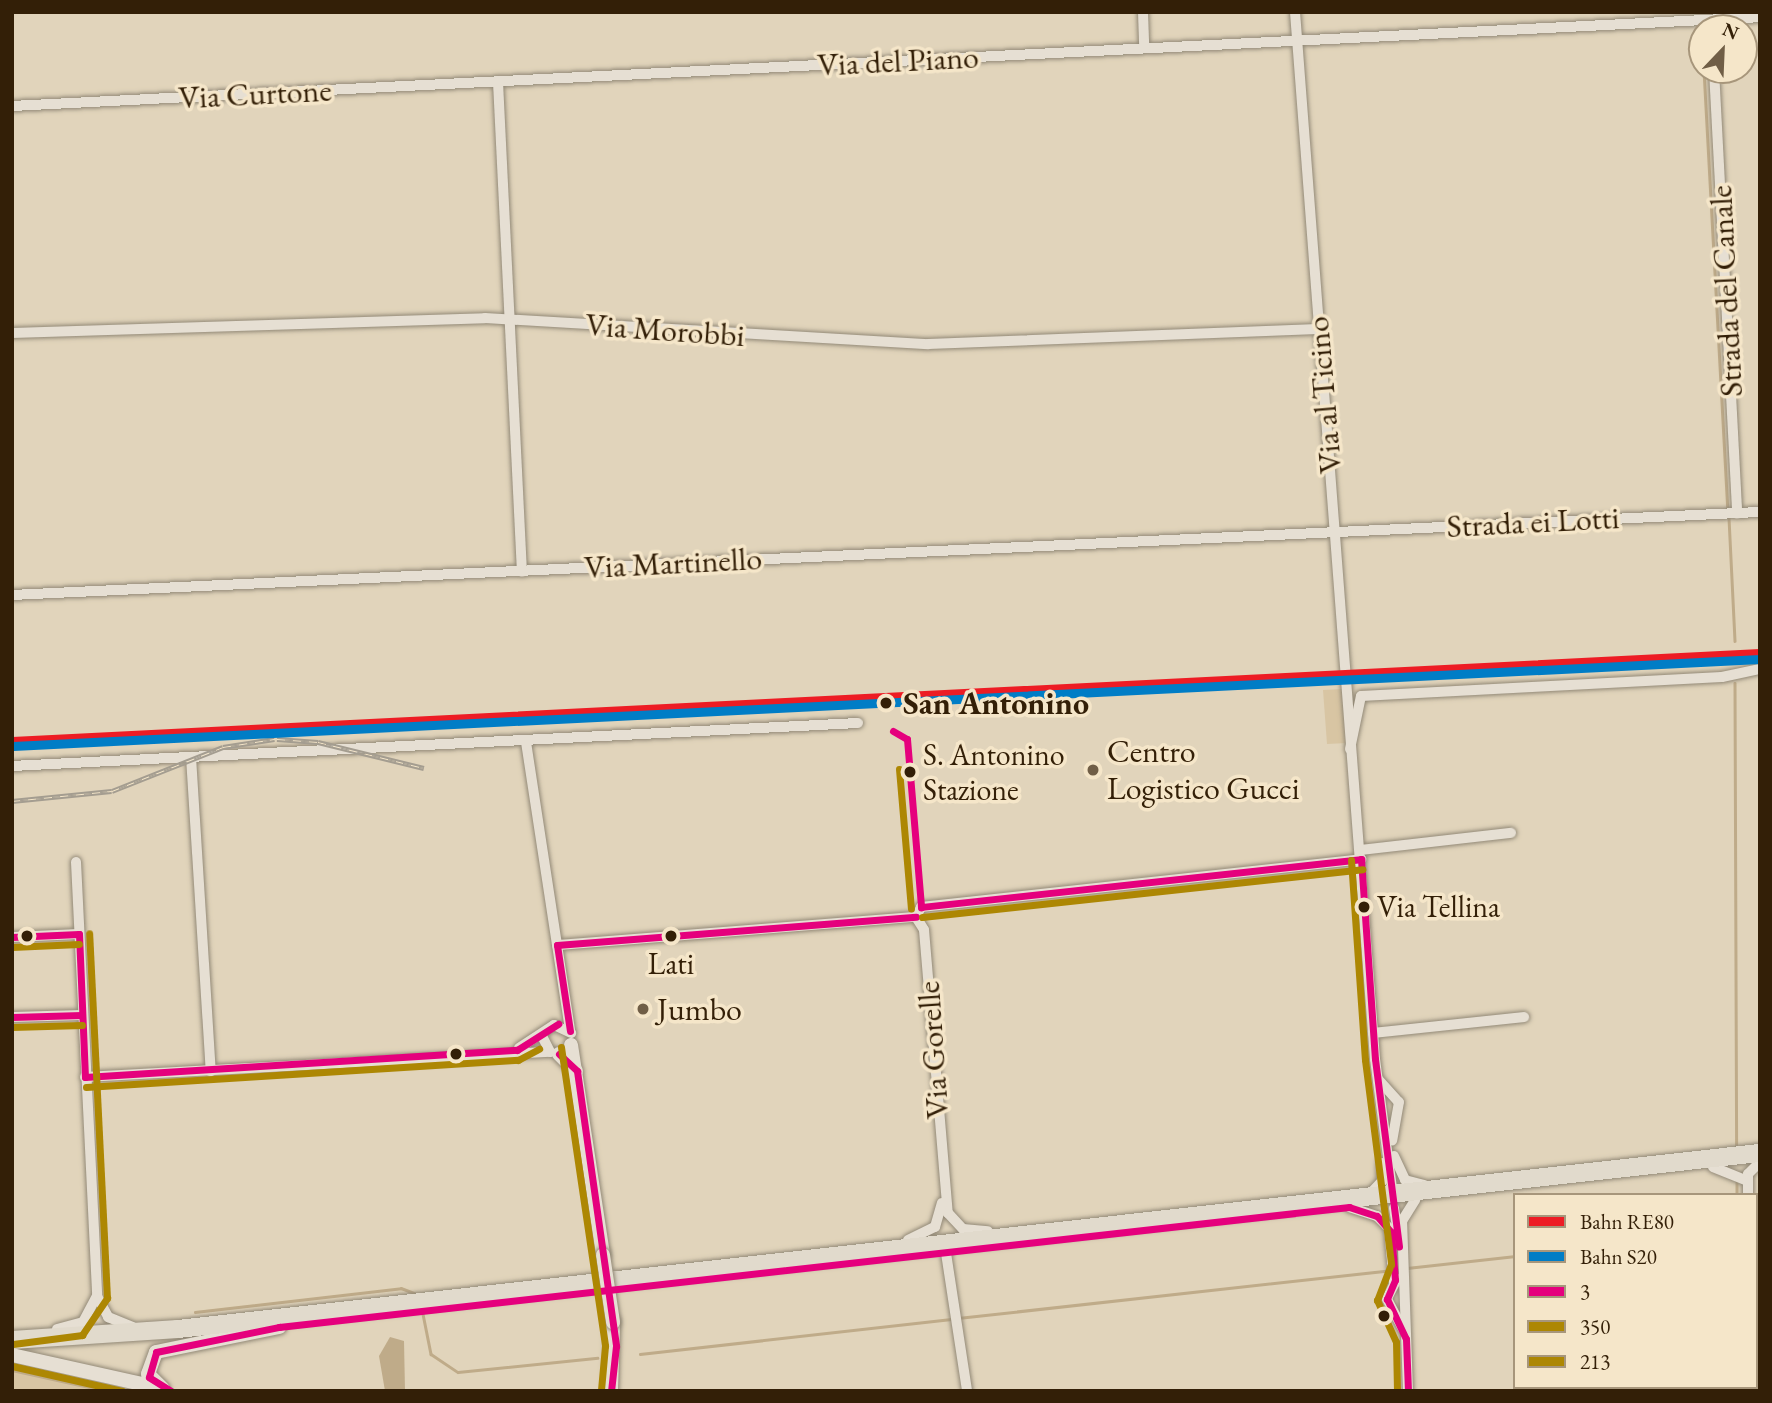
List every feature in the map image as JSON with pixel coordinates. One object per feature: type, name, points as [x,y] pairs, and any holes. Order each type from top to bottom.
[{"type":"main road","points":[[12,1348],[279,1327],[426,1306],[866,1252],[1760,1153]]},
{"type":"main road","points":[[12,1340],[178,1329],[426,1306],[946,1252],[1760,1162]]},
{"type":"street","points":[[1143,12],[1144,48]]},
{"type":"street","name":"Via al Ticino","points":[[1295,12],[1350,749],[1380,1098]]},
{"type":"street","name":"Via del Piano","points":[[498,82],[1688,22]]},
{"type":"street","points":[[498,82],[522,571]]},
{"type":"street","name":"Via Curtone","points":[[12,106],[498,82]]},
{"type":"street","name":"Strada del Canale","points":[[1715,84],[1730,513]]},
{"type":"street","name":"Via Morobbi","points":[[12,334],[508,320],[847,344],[1318,329]]},
{"type":"street","name":"Strada ei Lotti","points":[[1335,531],[1760,512]]},
{"type":"street","name":"Via Martinello","points":[[12,595],[1335,531]]},
{"type":"street","points":[[1350,749],[1357,738],[1359,697],[1722,677],[1760,669]]},
{"type":"street","points":[[12,766],[526,742],[858,723]]},
{"type":"street","points":[[526,742],[565,999],[562,1045]]},
{"type":"street","points":[[191,757],[211,1071]]},
{"type":"street","points":[[558,945],[916,917],[927,907],[1361,855],[1511,833]]},
{"type":"street","points":[[76,862],[97,1296],[108,1317],[122,1325],[178,1329]]},
{"type":"street","name":"Via Gorelle","points":[[916,917],[924,930],[943,1186]]},
{"type":"street","points":[[12,937],[79,934]]},
{"type":"street","points":[[517,1050],[542,1036],[554,1025],[565,999]]},
{"type":"street","points":[[12,1017],[82,1015]]},
{"type":"street","points":[[1373,1034],[1524,1017]]},
{"type":"street","points":[[554,1025],[577,1072],[613,1322],[611,1391]]},
{"type":"street","points":[[542,1036],[562,1045]]},
{"type":"street","points":[[85,1077],[211,1071],[562,1045]]},
{"type":"street","points":[[1377,1076],[1399,1105],[1388,1124],[1392,1188]]},
{"type":"street","points":[[1380,1098],[1392,1093]]},
{"type":"street","points":[[1380,1098],[1399,1173],[1441,1188]]},
{"type":"street","points":[[1365,1197],[1383,1177],[1380,1098]]},
{"type":"street","points":[[1748,1193],[1746,1180],[1760,1162]]},
{"type":"street","points":[[1713,1167],[1746,1180]]},
{"type":"street","points":[[943,1186],[950,1218],[963,1229],[1060,1230]]},
{"type":"street","points":[[866,1252],[930,1232],[941,1216],[943,1186]]},
{"type":"street","points":[[1406,1339],[1389,1299],[1400,1269],[1403,1216],[1415,1200]]},
{"type":"street","points":[[1349,1207],[1384,1221],[1400,1269]]},
{"type":"street","points":[[1394,1208],[1405,1296],[1408,1391]]},
{"type":"street","points":[[946,1252],[967,1391]]},
{"type":"street","points":[[12,1334],[78,1325],[97,1296]]},
{"type":"street","points":[[1389,1299],[1400,1307],[1405,1296]]},
{"type":"street","points":[[167,1390],[148,1374],[156,1352],[279,1327]]},
{"type":"street","points":[[12,1355],[167,1390]]},
{"type":"shaded area","points":[[1343,689],[1347,743],[1327,744],[1323,690]]},
{"type":"shaded area","points":[[390,1337],[404,1341],[405,1391],[385,1391],[379,1356]]},
{"type":"shaded area","points":[[12,1369],[97,1391],[12,1391]]},
{"type":"waterway","points":[[1705,84],[1728,512]]},
{"type":"waterway","points":[[1729,518],[1735,641]]},
{"type":"waterway","points":[[1735,683],[1737,1147]]},
{"type":"waterway","points":[[1737,1181],[1737,1193]]},
{"type":"waterway","points":[[1407,1268],[1513,1256]]},
{"type":"waterway","points":[[958,1318],[1390,1270]]},
{"type":"waterway","points":[[195,1312],[401,1288],[419,1295]]},
{"type":"waterway","points":[[422,1309],[431,1354],[458,1372],[597,1358]]},
{"type":"waterway","points":[[640,1354],[951,1319]]},
{"type":"waterway","points":[[12,1370],[107,1391]]},
{"type":"railway","points":[[12,801],[112,791],[223,747],[274,739]]},
{"type":"railway","points":[[277,739],[318,742],[424,768]]},
{"type":"rail line","name":"RE80","points":[[12,741],[1760,653]]},
{"type":"rail line","name":"S20","points":[[13,746],[1760,659]]},
{"type":"transit line","name":"3","points":[[893,731],[907,739],[921,907]]},
{"type":"transit line","name":"213","points":[[899,769],[911,908]]},
{"type":"transit line","name":"3","points":[[921,907],[1361,859],[1375,1059],[1399,1246]]},
{"type":"transit line","name":"213","points":[[1351,860],[1365,1060],[1391,1264],[1377,1300],[1396,1342],[1397,1391]]},
{"type":"transit line","name":"213","points":[[922,917],[1362,869]]},
{"type":"transit line","name":"3","points":[[557,945],[916,917]]},
{"type":"transit line","name":"350","points":[[13,1344],[82,1335],[107,1298],[89,933]]},
{"type":"transit line","name":"3","points":[[12,937],[79,934],[85,1077]]},
{"type":"transit line","name":"350","points":[[12,947],[79,944]]},
{"type":"transit line","name":"3","points":[[557,945],[570,1031]]},
{"type":"transit line","name":"3","points":[[12,1017],[82,1015]]},
{"type":"transit line","name":"3","points":[[85,1077],[517,1050],[558,1024]]},
{"type":"transit line","name":"350","points":[[12,1027],[82,1025]]},
{"type":"transit line","name":"350","points":[[561,1047],[605,1346],[601,1390]]},
{"type":"transit line","name":"350","points":[[86,1087],[518,1060],[539,1049]]},
{"type":"transit line","name":"3","points":[[559,1054],[577,1071],[616,1346],[611,1391]]},
{"type":"transit line","name":"3","points":[[171,1391],[149,1377],[156,1352],[279,1327],[1349,1207],[1377,1216],[1391,1232],[1395,1280],[1387,1299],[1406,1339],[1408,1391]]},
{"type":"transit line","name":"350","points":[[12,1366],[122,1391]]},
{"type":"place","name":"San Antonino","points":[[886,703]]},
{"type":"place","name":"Centro Logistico Gucci","points":[[1093,770]]},
{"type":"place","name":"S. Antonino Stazione","points":[[910,772]]},
{"type":"place","name":"Via Tellina","points":[[1364,907]]},
{"type":"place","name":"Lati","points":[[671,936]]},
{"type":"place","name":"Jumbo","points":[[643,1009]]}]
